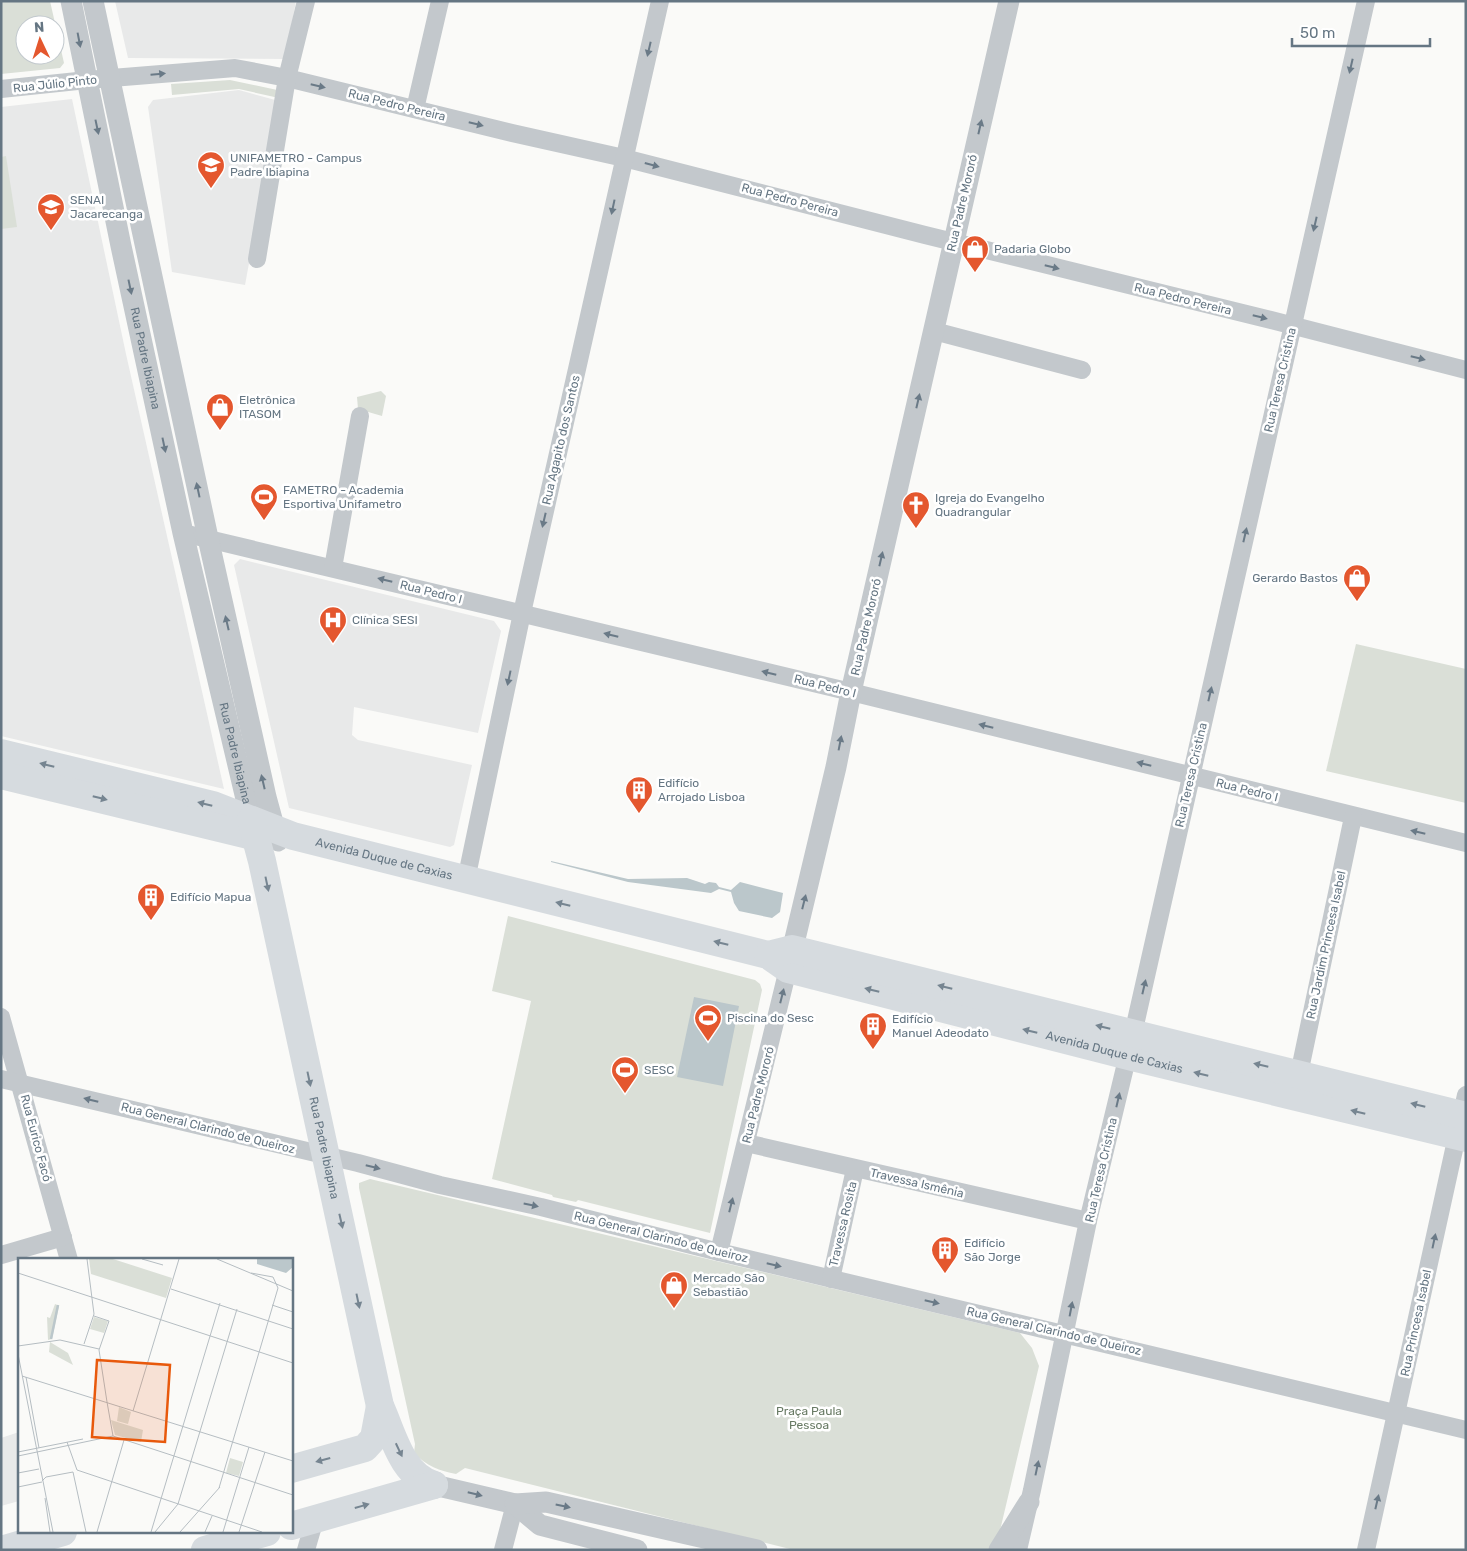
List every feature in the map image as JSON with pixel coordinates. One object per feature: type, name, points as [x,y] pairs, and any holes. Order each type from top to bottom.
[{"type":"main road","name":"Avenida Duque de Caxias","points":[[1,753],[213,806],[265,832]]},
{"type":"main road","name":"Avenida Duque de Caxias","points":[[1,774],[265,832],[293,836],[1130,1045],[1463,1120]]},
{"type":"main road","name":"Rua Padre Ibiapina","points":[[265,832],[264,870],[380,1406],[409,1469],[434,1485]]},
{"type":"main road","name":"Avenida Duque de Caxias","points":[[1130,1045],[1299,1074],[1463,1120]]},
{"type":"main road","points":[[292,1469],[365,1448],[374,1438],[380,1406]]},
{"type":"main road","points":[[303,1522],[434,1485]]},
{"type":"main road","points":[[1,1550],[56,1534]]},
{"type":"main road","points":[[205,1550],[260,1534]]},
{"type":"street","name":"Rua Padre Ibiapina","points":[[72,1],[87,80],[184,533],[265,832]]},
{"type":"street","name":"Rua Padre Ibiapina","points":[[93,1],[208,538],[266,797],[265,832]]},
{"type":"street","points":[[258,259],[287,78],[306,1]]},
{"type":"street","points":[[416,109],[440,1]]},
{"type":"street","name":"Rua Agapito dos Santos","points":[[466,880],[522,613],[660,1]]},
{"type":"street","name":"Rua Padre Mororó","points":[[719,1252],[746,1143],[783,958],[834,776],[851,692],[1009,1]]},
{"type":"street","name":"Rua Teresa Cristina","points":[[1018,1550],[1088,1221],[1192,776],[1366,1]]},
{"type":"street","name":"Rua Pedro Pereira","points":[[109,78],[235,68],[287,78],[512,133],[624,158],[1466,370]]},
{"type":"street","name":"Rua Júlio Pinto","points":[[1,89],[109,78]]},
{"type":"street","points":[[934,331],[1082,370]]},
{"type":"street","points":[[333,568],[360,416]]},
{"type":"street","name":"Rua Pedro I","points":[[184,533],[851,692],[1353,817],[1466,843]]},
{"type":"street","name":"Rua Jardim Princesa Isabel","points":[[1299,1074],[1353,817]]},
{"type":"street","name":"Rua Eurico Facó","points":[[1,1017],[69,1258]]},
{"type":"street","name":"Rua General Clarindo de Queiroz","points":[[1,1079],[1466,1430]]},
{"type":"street","name":"Rua Princesa Isabel","points":[[1366,1550],[1463,1120]]},
{"type":"street","name":"Travessa Ismênia","points":[[746,1143],[1088,1221]]},
{"type":"street","name":"Travessa Rosita","points":[[830,1279],[855,1169]]},
{"type":"street","points":[[1,1255],[63,1237]]},
{"type":"street","points":[[434,1485],[515,1504],[546,1502],[757,1550]]},
{"type":"street","points":[[999,1550],[1029,1502]]},
{"type":"street","points":[[503,1550],[515,1504]]},
{"type":"street","points":[[515,1504],[540,1525],[637,1550]]},
{"type":"street","points":[[303,1522],[306,1550]]},
{"type":"shaded area","points":[[115,1],[296,1],[285,59],[128,58]]},
{"type":"shaded area","name":"UNIFAMETRO - Campus Padre Ibiapina","points":[[239,90],[279,101],[245,285],[172,272],[148,107],[153,100]]},
{"type":"shaded area","points":[[72,99],[126,354],[224,789],[1,736],[1,107]]},
{"type":"shaded area","points":[[240,559],[494,621],[501,631],[478,733],[354,707],[352,735],[358,740],[472,765],[454,845],[450,847],[289,808],[234,565]]},
{"type":"shaded area","points":[[551,861],[628,879],[687,878],[705,884],[709,882],[716,883],[719,887],[731,890],[740,882],[783,893],[780,912],[772,918],[739,911],[734,903],[731,892],[719,889],[711,893],[628,882]]},
{"type":"shaded area","name":"Piscina do Sesc","points":[[694,997],[739,1006],[723,1086],[677,1077]]},
{"type":"shaded area","points":[[18,1432],[18,1501],[1,1506],[1,1438]]},
{"type":"green space","points":[[1,1],[50,1],[53,15],[15,15],[15,65],[62,65],[60,68],[1,74]]},
{"type":"green space","points":[[230,80],[282,91],[279,98],[239,89],[172,95],[171,84]]},
{"type":"green space","points":[[6,156],[17,227],[1,229],[1,157]]},
{"type":"green space","points":[[381,391],[386,396],[382,416],[358,409],[357,397]]},
{"type":"green space","points":[[1356,644],[1466,669],[1466,803],[1326,771]]},
{"type":"green space","name":"SESC","points":[[508,916],[755,980],[760,984],[762,990],[710,1233],[578,1200],[576,1202],[553,1197],[552,1195],[492,1179],[531,1001],[492,991]]},
{"type":"green space","name":"Praça Paula Pessoa","points":[[370,1179],[1020,1333],[1032,1348],[1039,1366],[998,1539],[993,1550],[794,1550],[465,1468],[456,1474],[428,1465],[414,1453],[415,1444],[359,1188],[359,1183]]},
{"type":"place","name":"UNIFAMETRO - Campus Padre Ibiapina","points":[[211,189]]},
{"type":"place","name":"SENAI Jacarecanga","points":[[51,231]]},
{"type":"place","name":"Padaria Globo","points":[[975,273]]},
{"type":"place","name":"Eletrônica ITASOM","points":[[220,431]]},
{"type":"place","name":"FAMETRO - Academia Esportiva Unifametro","points":[[264,521]]},
{"type":"place","name":"Igreja do Evangelho Quadrangular","points":[[916,529]]},
{"type":"place","name":"Gerardo Bastos","points":[[1357,602]]},
{"type":"place","name":"Clínica SESI","points":[[333,644]]},
{"type":"place","name":"Edifício Arrojado Lisboa","points":[[639,814]]},
{"type":"place","name":"Edifício Mapua","points":[[151,921]]},
{"type":"place","name":"Piscina do Sesc","points":[[708,1042]]},
{"type":"place","name":"Edifício Manuel Adeodato","points":[[873,1050]]},
{"type":"place","name":"SESC","points":[[625,1094]]},
{"type":"place","name":"Edifício São Jorge","points":[[945,1274]]},
{"type":"place","name":"Mercado São Sebastião","points":[[674,1309]]}]
